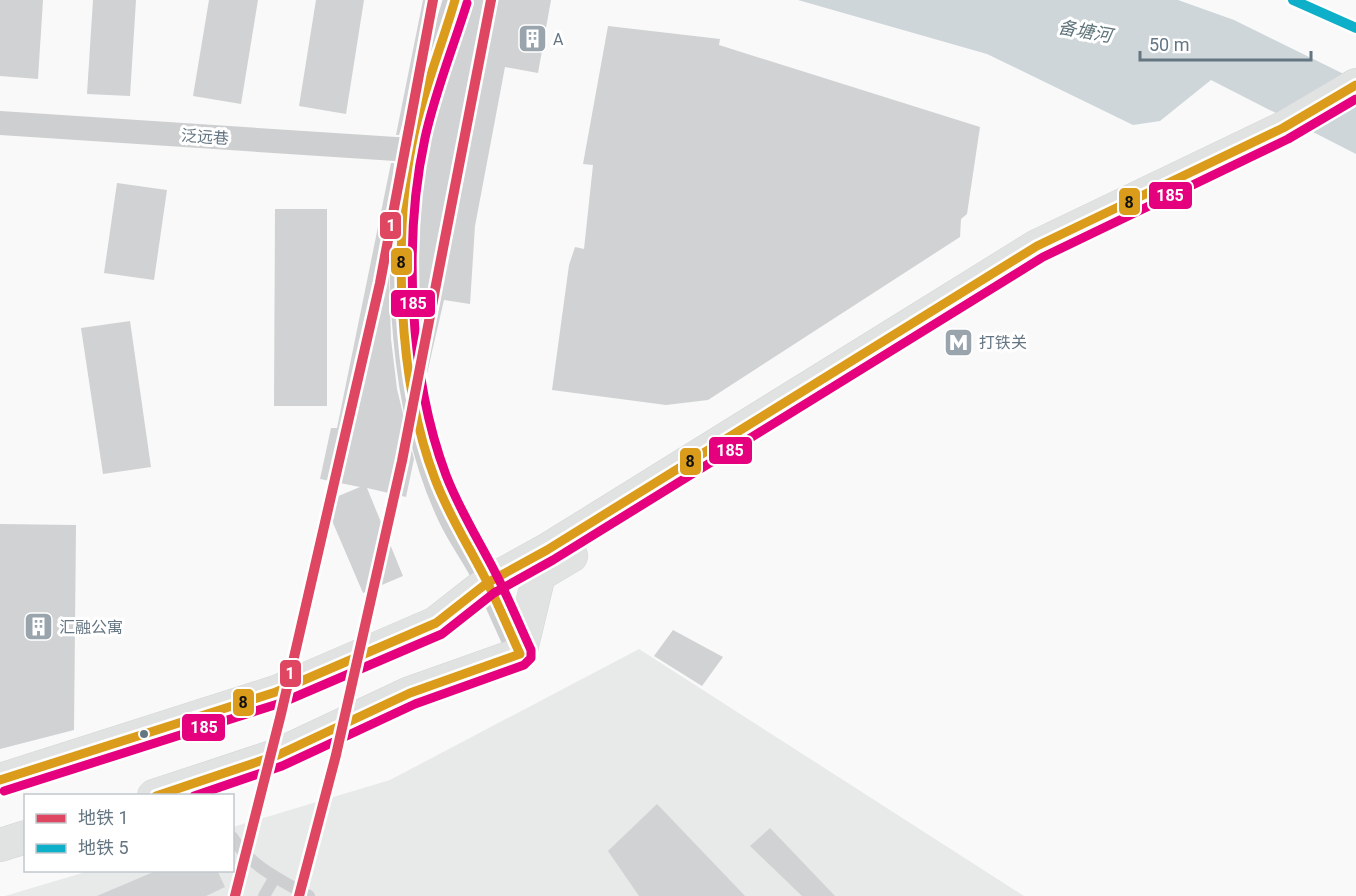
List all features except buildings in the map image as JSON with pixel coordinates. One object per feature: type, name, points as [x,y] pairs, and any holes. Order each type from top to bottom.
[{"type":"main road","points":[[161,794],[203,788],[410,693],[520,654],[539,575],[1042,266],[1226,179],[1356,85]]},
{"type":"main road","points":[[0,780],[276,692],[436,624],[487,583],[547,550],[1037,246],[1292,133],[1356,108]]},
{"type":"main road","points":[[0,845],[24,838]]},
{"type":"street","points":[[455,0],[428,81],[411,150],[401,259],[409,371],[427,453],[450,516],[487,583],[520,654]]},
{"type":"street","name":"泛远巷","points":[[0,123],[411,150]]},
{"type":"lane","points":[[234,840],[243,855],[275,878],[309,896]]},
{"type":"lane","points":[[264,896],[275,878]]},
{"type":"shaded area","points":[[639,649],[1024,896],[5,896],[86,872],[234,872],[234,827],[390,780]]},
{"type":"water","name":"备塘河","points":[[798,0],[1178,0],[1234,20],[1356,80],[1356,154],[1211,80],[1160,121],[1133,125],[987,54]]},
{"type":"metro line","name":"1","points":[[235,896],[281,714],[380,283],[433,0]]},
{"type":"metro line","name":"1","points":[[299,896],[336,755],[402,461],[491,0]]},
{"type":"metro line","name":"5","points":[[1293,0],[1356,28]]},
{"type":"transit line","name":"8","points":[[162,794],[278,755],[410,693],[520,654],[489,585],[435,479],[413,399],[406,354],[401,262],[407,174],[418,117],[455,0]]},
{"type":"transit line","name":"185","points":[[200,794],[282,766],[415,704],[524,665],[531,658],[531,650],[504,591],[446,475],[424,395],[417,352],[412,263],[418,177],[434,104],[467,3]]},
{"type":"transit line","name":"8","points":[[0,780],[276,692],[436,623],[487,583],[547,550],[1037,246],[1283,128],[1356,85]]},
{"type":"transit line","name":"185","points":[[4,791],[281,703],[442,634],[494,593],[553,560],[1043,257],[1288,139],[1356,99]]},
{"type":"place","name":"A","points":[[532,39]]},
{"type":"place","name":"打铁关","points":[[958,342]]},
{"type":"place","name":"汇融公寓","points":[[38,627]]}]
